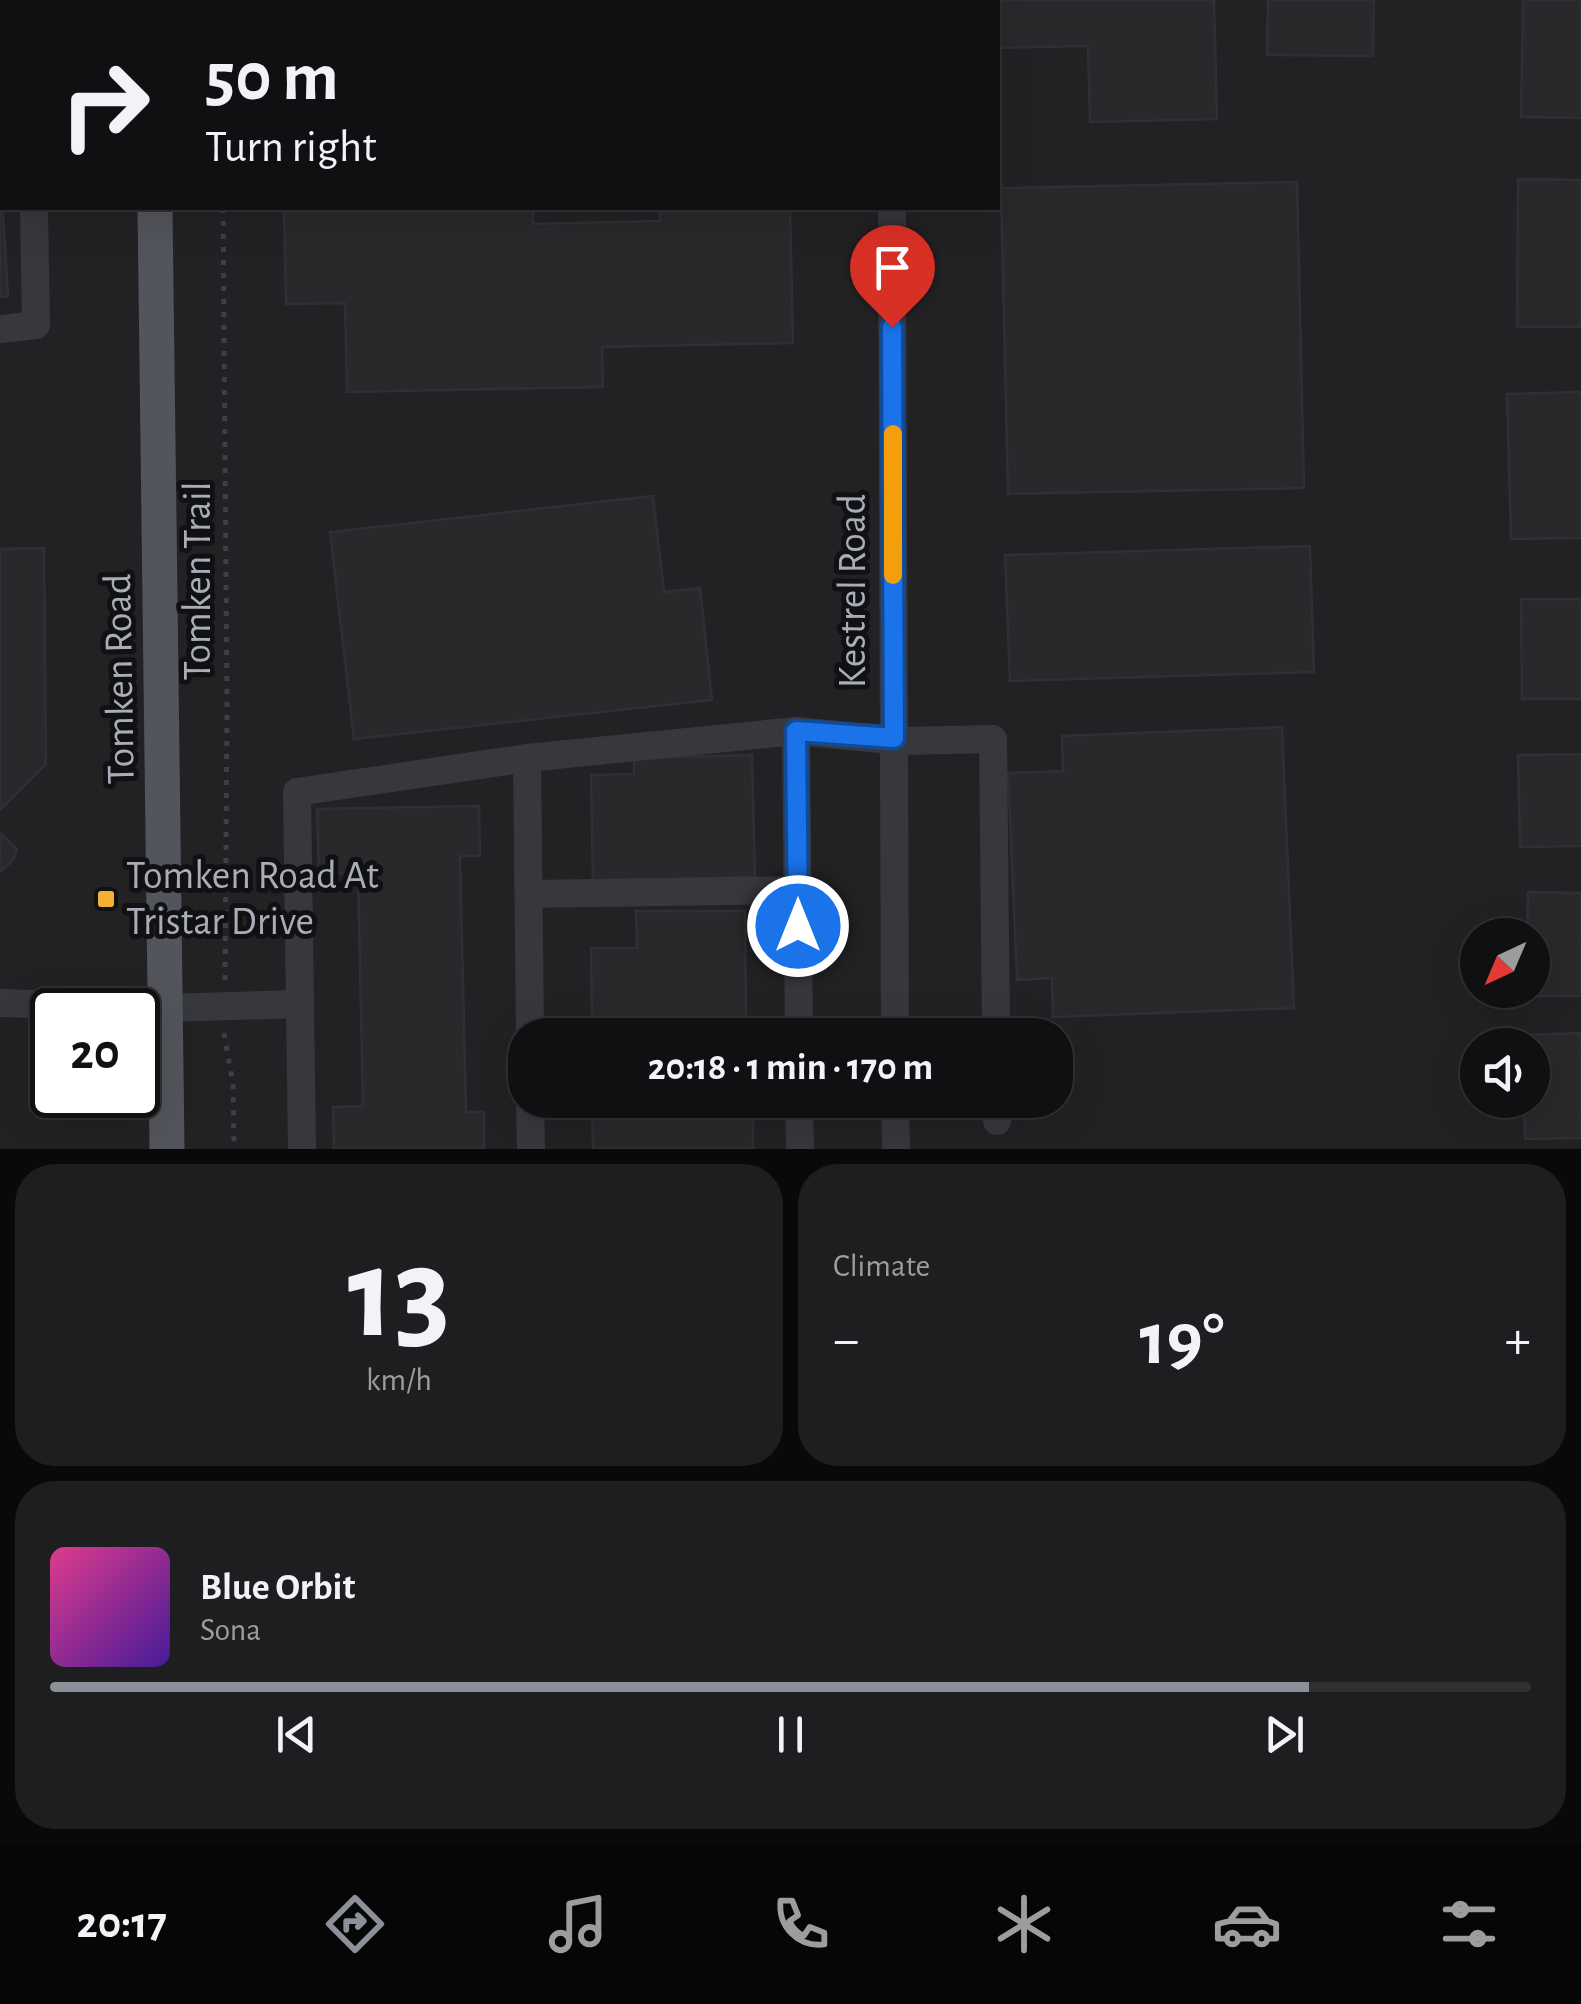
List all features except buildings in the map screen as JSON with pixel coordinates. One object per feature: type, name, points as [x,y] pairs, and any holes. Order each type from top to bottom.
[{"type":"main road","name":"Tomken Road","points":[[155,210],[167,1149]]},
{"type":"street","points":[[0,329],[36,325],[34,210]]},
{"type":"street","name":"Kestrel Road","points":[[892,210],[895,1018]]},
{"type":"street","points":[[796,731],[799,1018]]},
{"type":"street","points":[[302,1149],[296,792],[528,758],[796,731],[902,741],[993,739],[996,1018]]},
{"type":"street","points":[[528,758],[530,1018]]},
{"type":"street","points":[[528,894],[798,890]]},
{"type":"street","points":[[0,1004],[166,1008],[300,1004]]},
{"type":"street","points":[[530,1118],[531,1149]]},
{"type":"street","points":[[799,1118],[800,1149]]},
{"type":"street","points":[[896,1118],[896,1149]]},
{"type":"path","name":"Tomken Trail","points":[[224,210],[226,953]]},
{"type":"path","points":[[228,1060],[233,1084],[234,1149]]},
{"type":"shaded area","points":[[1000,0],[1581,0],[1581,1149],[0,1149],[0,210],[1000,210]]},
{"type":"slow traffic","points":[[893,434],[893,575]]},
{"type":"place","name":"Tomken Road At Tristar Drive","points":[[106,899]]},
{"type":"route","points":[[798,926],[796,731],[894,738],[892,327]]}]
